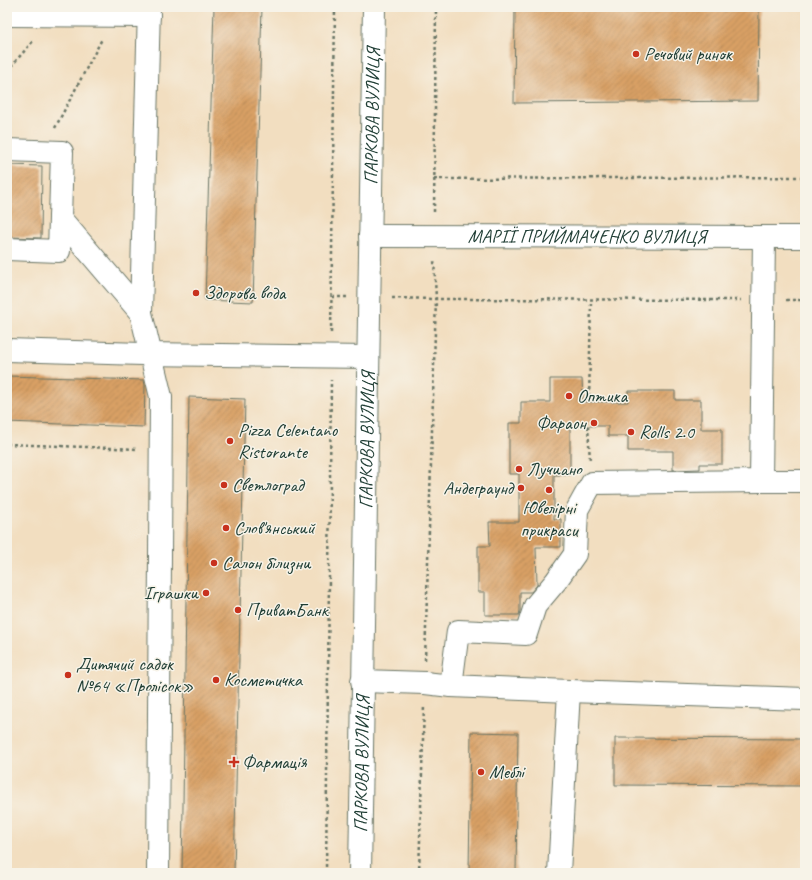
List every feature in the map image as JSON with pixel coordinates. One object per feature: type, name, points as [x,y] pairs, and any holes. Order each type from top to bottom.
[{"type":"street","name":"ПАРКОВА ВУЛИЦЯ","points":[[360,873],[374,7]]},
{"type":"street","points":[[7,15],[114,16],[149,12],[141,313],[161,397],[158,873]]},
{"type":"street","points":[[7,150],[62,152],[60,251],[7,249]]},
{"type":"street","points":[[60,218],[141,313]]},
{"type":"street","name":"МАРІЇ ПРИЙМАЧЕНКО ВУЛИЦЯ","points":[[370,236],[805,236]]},
{"type":"street","points":[[761,481],[764,236]]},
{"type":"street","points":[[7,350],[150,354],[368,357]]},
{"type":"street","points":[[451,686],[458,631],[526,634],[535,606],[556,581],[575,554],[577,510],[592,483],[805,481]]},
{"type":"street","points":[[362,681],[425,682],[451,686],[569,691],[805,699]]},
{"type":"street","points":[[559,873],[569,691]]},
{"type":"path","points":[[326,873],[335,7]]},
{"type":"path","points":[[419,873],[436,299],[433,237],[436,7]]},
{"type":"path","points":[[7,71],[56,16]]},
{"type":"path","points":[[43,152],[114,16]]},
{"type":"path","points":[[434,179],[805,177]]},
{"type":"path","points":[[436,299],[805,300]]},
{"type":"path","points":[[590,402],[591,300]]},
{"type":"path","points":[[588,426],[592,483]]},
{"type":"path","points":[[7,444],[161,450]]},
{"type":"building","points":[[214,7],[262,7],[253,302],[205,300]]},
{"type":"building","name":"Речовий ринок","points":[[515,7],[759,7],[758,101],[514,103]]},
{"type":"building","points":[[7,165],[42,166],[41,238],[7,237]]},
{"type":"building","points":[[7,376],[144,380],[144,427],[7,422]]},
{"type":"building","points":[[550,379],[582,379],[583,402],[628,402],[628,391],[675,391],[675,400],[701,400],[701,429],[722,429],[722,464],[700,464],[700,469],[673,470],[673,451],[628,451],[628,436],[608,436],[608,426],[570,426],[570,475],[554,475],[554,519],[561,519],[561,547],[536,547],[537,585],[531,592],[520,592],[519,615],[485,615],[485,592],[478,592],[478,546],[490,546],[489,522],[519,522],[519,474],[509,474],[509,423],[521,423],[521,402],[550,402]]},
{"type":"building","points":[[189,397],[245,399],[234,873],[182,873]]},
{"type":"building","points":[[471,732],[518,733],[516,873],[469,873]]},
{"type":"building","points":[[615,738],[805,739],[805,786],[615,785]]},
{"type":"place","name":"Речовий ринок","points":[[636,54]]},
{"type":"place","name":"Здорова вода","points":[[196,293]]},
{"type":"place","name":"Оптика","points":[[569,396]]},
{"type":"place","name":"Фараон","points":[[594,423]]},
{"type":"place","name":"Rolls 2.0","points":[[631,432]]},
{"type":"place","name":"Pizza Celentano Ristorante","points":[[230,441]]},
{"type":"place","name":"Лучиано","points":[[519,469]]},
{"type":"place","name":"Светлоград","points":[[224,485]]},
{"type":"place","name":"Андеграунд","points":[[521,488]]},
{"type":"place","name":"Ювелірні прикраси","points":[[549,490]]},
{"type":"place","name":"Слов'янський","points":[[226,528]]},
{"type":"place","name":"Салон білизни","points":[[214,563]]},
{"type":"place","name":"Іграшки","points":[[206,593]]},
{"type":"place","name":"ПриватБанк","points":[[238,610]]},
{"type":"place","name":"Дитячий садок №64 «Пролісок»","points":[[68,675]]},
{"type":"place","name":"Косметичка","points":[[216,680]]},
{"type":"place","name":"Фармація","points":[[234,762]]},
{"type":"place","name":"Меблі","points":[[481,772]]}]
